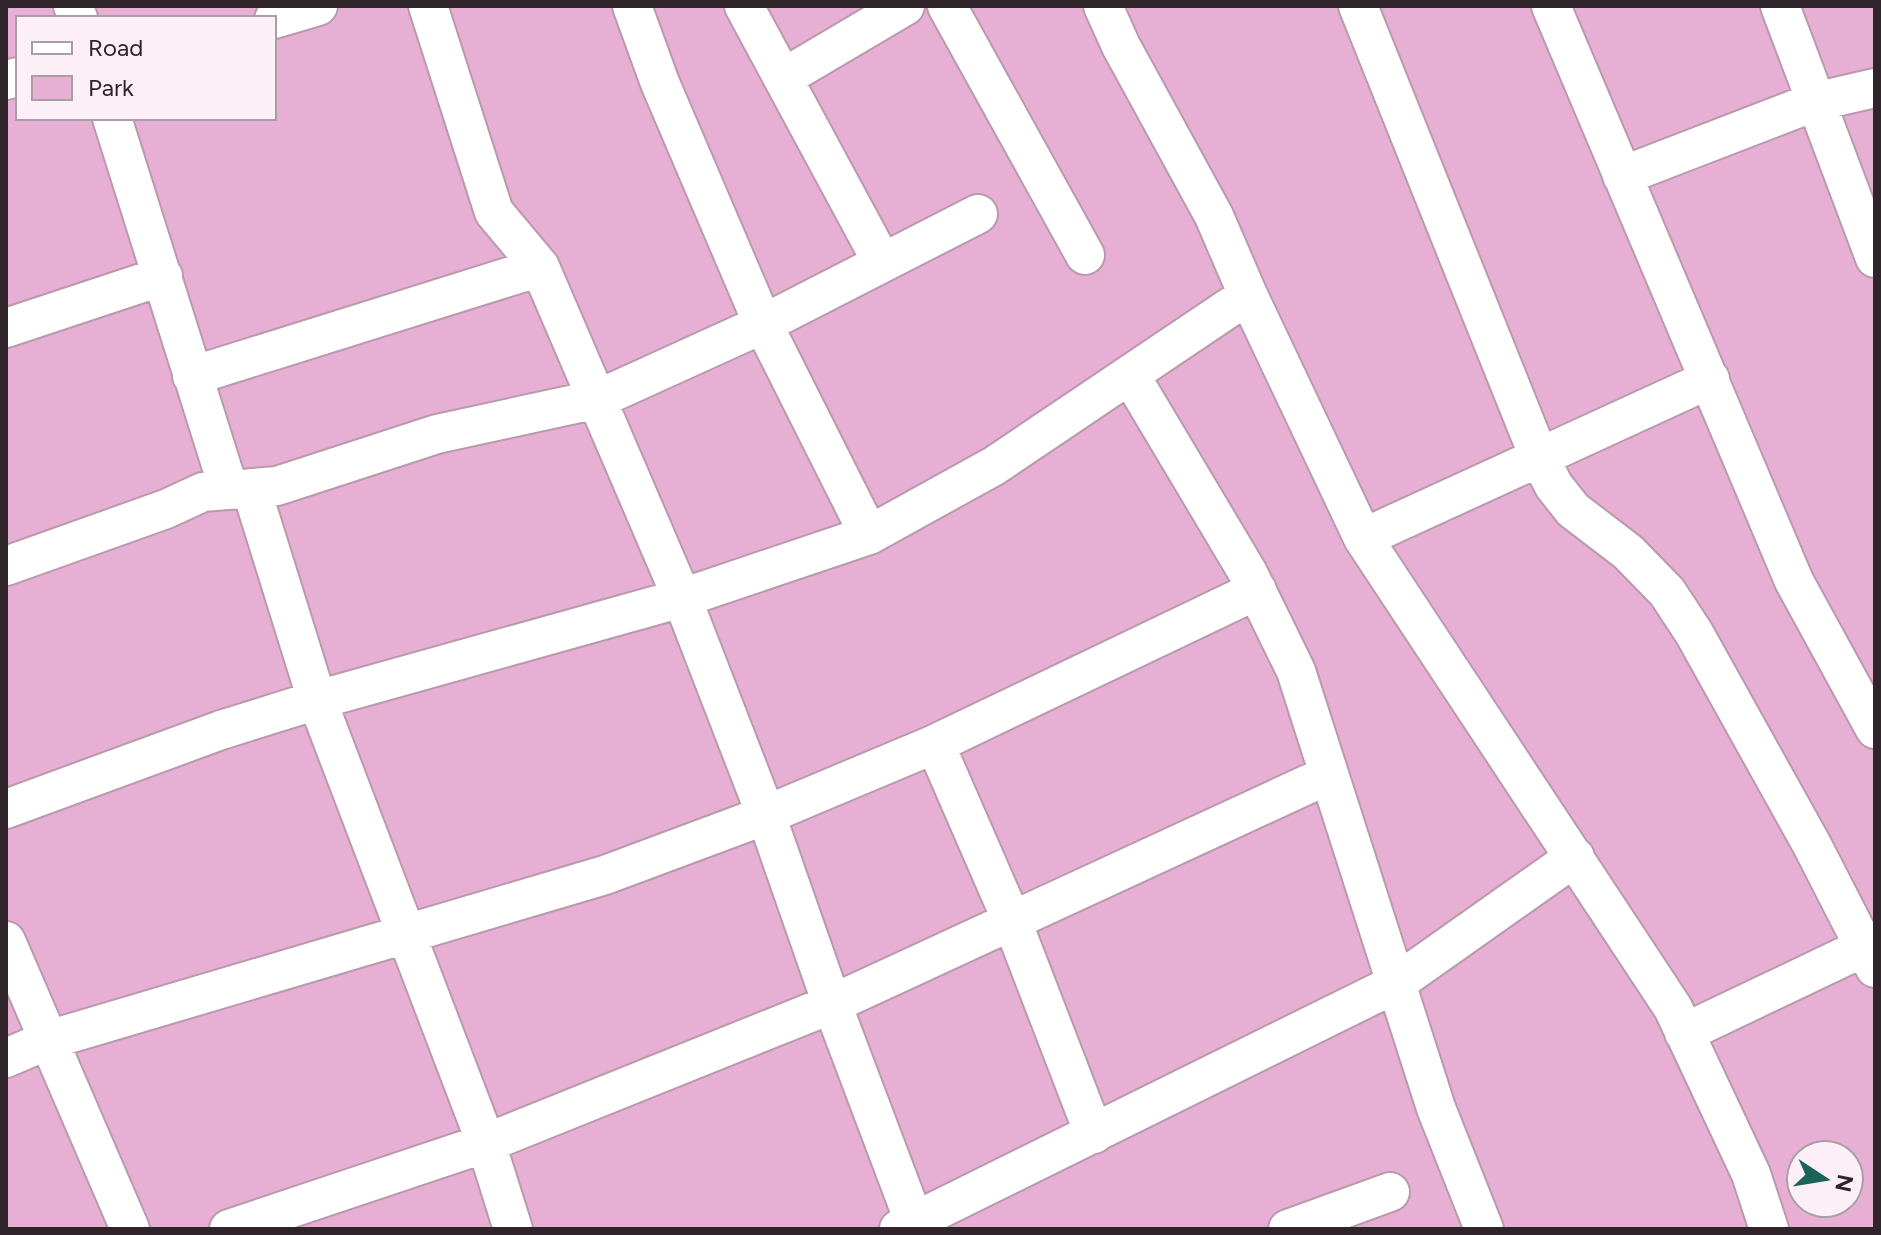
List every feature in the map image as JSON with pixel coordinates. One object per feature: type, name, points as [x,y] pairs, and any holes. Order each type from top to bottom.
[{"type":"street","points":[[276,18],[318,6]]},
{"type":"street","points":[[428,6],[494,212],[540,267],[682,598],[766,815],[909,1227],[1395,984],[1575,857]]},
{"type":"street","points":[[632,6],[660,83],[763,324],[869,535]]},
{"type":"street","points":[[744,6],[882,262]]},
{"type":"street","points":[[783,78],[905,6]]},
{"type":"street","points":[[947,6],[1085,255]]},
{"type":"street","points":[[1103,6],[1121,46],[1214,216],[1363,538],[1673,1008],[1751,1174],[1769,1229]]},
{"type":"street","points":[[1358,6],[1539,457],[1554,486],[1573,510],[1628,552],[1667,592],[1694,633],[1871,952],[1684,1033]]},
{"type":"street","points":[[1551,6],[1794,581],[1875,729]]},
{"type":"street","points":[[1780,6],[1875,258]]},
{"type":"street","points":[[1622,176],[1814,102],[1875,88]]},
{"type":"street","points":[[113,120],[192,376],[240,489],[404,933],[486,1143],[513,1229]]},
{"type":"street","points":[[6,566],[166,509],[203,492],[277,486],[437,434],[598,399],[763,324],[978,214]]},
{"type":"street","points":[[192,376],[540,267]]},
{"type":"street","points":[[6,328],[163,276]]},
{"type":"street","points":[[6,809],[139,759],[317,700],[682,598],[869,535],[994,466],[1248,295]]},
{"type":"street","points":[[1130,375],[1257,590],[1296,671],[1436,1108],[1484,1229]]},
{"type":"street","points":[[1363,538],[1710,379]]},
{"type":"street","points":[[6,1058],[48,1040],[605,875],[766,815],[935,744],[1257,590]]},
{"type":"street","points":[[935,744],[1012,921],[1094,1134]]},
{"type":"street","points":[[229,1229],[486,1143],[832,1004],[1328,775]]},
{"type":"street","points":[[6,941],[130,1229]]},
{"type":"street","points":[[1288,1229],[1390,1192]]},
{"type":"green space","points":[[6,6],[1875,6],[1875,1229],[6,1229]]}]
